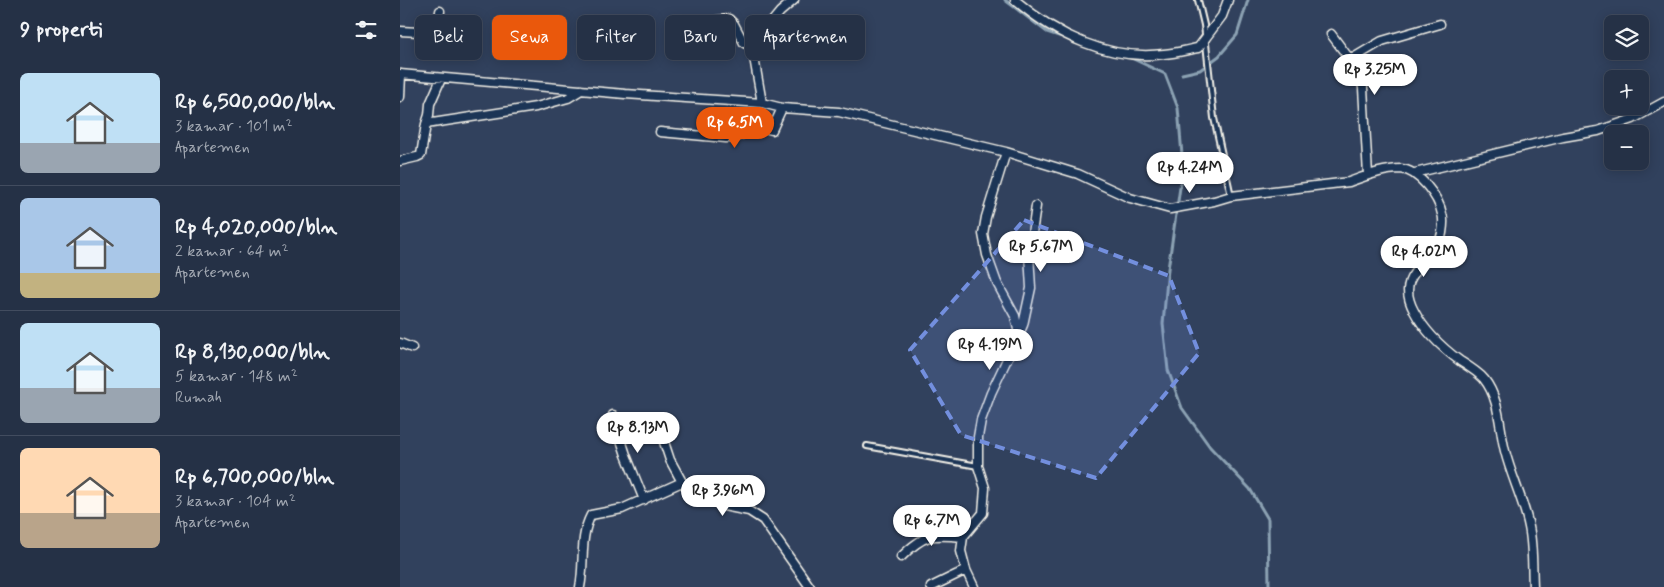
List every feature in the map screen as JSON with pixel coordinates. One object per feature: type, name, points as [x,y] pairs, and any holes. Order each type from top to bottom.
[{"type":"street","points":[[778,15],[794,0]]},
{"type":"street","points":[[1016,0],[1035,17],[1069,37],[1100,48],[1132,54],[1163,54],[1198,48],[1222,16],[1228,0]]},
{"type":"street","points":[[400,31],[437,33],[440,11]]},
{"type":"street","points":[[1350,60],[1382,40],[1440,24]]},
{"type":"street","points":[[735,26],[745,43]]},
{"type":"street","points":[[1331,34],[1360,73],[1363,88],[1368,175]]},
{"type":"street","points":[[754,60],[762,103]]},
{"type":"street","points":[[400,97],[400,74],[441,79],[762,103],[782,108],[839,112],[1006,152],[1078,174],[1130,198],[1170,209],[1214,202],[1231,196],[1350,182],[1389,170],[1403,169],[1415,174],[1434,196],[1442,214],[1443,226],[1442,235],[1432,252],[1411,275],[1408,293],[1410,303],[1429,335],[1447,352],[1482,377],[1494,397],[1504,449],[1529,525],[1533,587]]},
{"type":"street","points":[[400,160],[421,155],[426,124],[430,115],[430,104],[441,79]]},
{"type":"street","points":[[426,124],[536,107],[568,98],[582,90]]},
{"type":"street","points":[[1415,174],[1563,137],[1598,131],[1633,119],[1664,102]]},
{"type":"street","points":[[660,132],[733,138],[760,127],[772,130],[782,108]]},
{"type":"street","points":[[1006,152],[986,217],[983,234],[987,255],[998,283],[1015,316],[1019,334]]},
{"type":"street","points":[[974,587],[966,570],[961,550],[963,537],[983,513],[985,488],[978,466],[978,437],[981,420],[991,393],[1011,354],[1023,324],[1031,288],[1029,254],[1036,206]]},
{"type":"street","points":[[400,344],[412,348]]},
{"type":"street","points":[[613,415],[644,500]]},
{"type":"street","points":[[661,433],[670,460],[682,482],[692,490],[724,506],[750,511],[763,520],[810,587]]},
{"type":"street","points":[[580,587],[584,534],[586,524],[591,515],[622,509],[682,482]]},
{"type":"street","points":[[901,557],[915,544],[930,536],[963,537]]},
{"type":"street","points":[[930,587],[966,570]]},
{"type":"lane","points":[[1198,0],[1204,25],[1214,118],[1231,196]]},
{"type":"lane","points":[[867,446],[978,466]]},
{"type":"highlighted area","points":[[1024,220],[1169,276],[1199,353],[1096,478],[961,435],[910,350]]},
{"type":"waterway","points":[[1005,0],[1047,32],[1068,39]]},
{"type":"waterway","points":[[1182,74],[1200,70],[1219,56],[1237,35],[1248,0]]},
{"type":"waterway","points":[[1127,56],[1165,74],[1178,108],[1183,167],[1168,269],[1163,324],[1168,370],[1182,408],[1210,447],[1250,489],[1268,519],[1269,587]]}]
